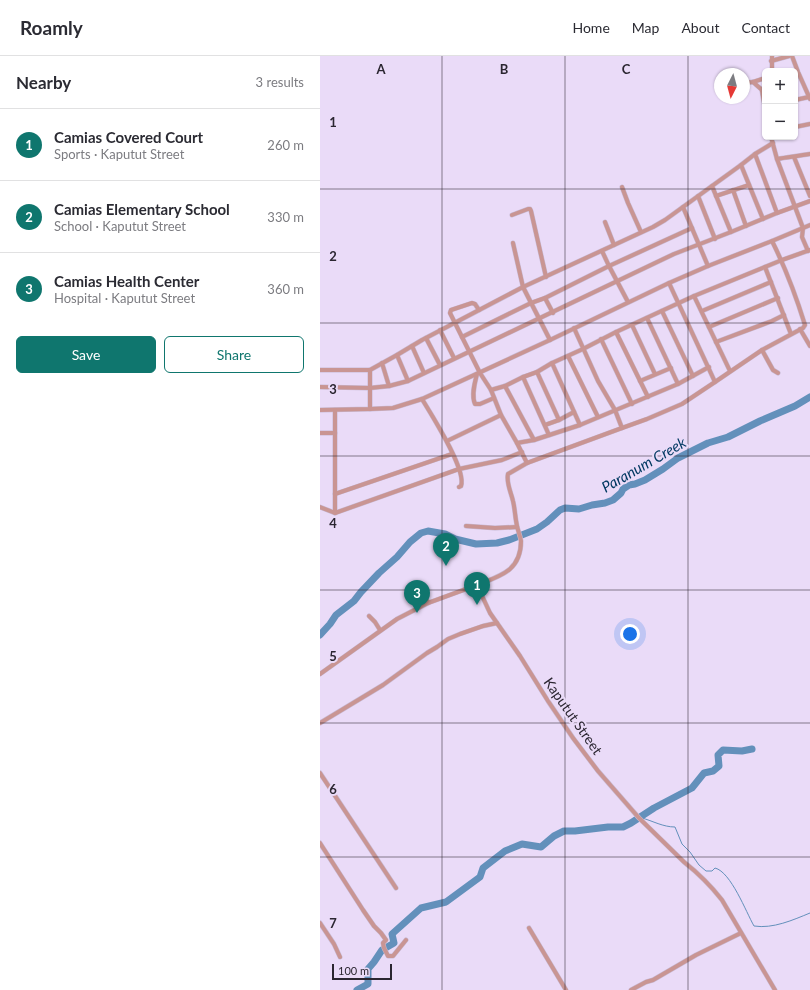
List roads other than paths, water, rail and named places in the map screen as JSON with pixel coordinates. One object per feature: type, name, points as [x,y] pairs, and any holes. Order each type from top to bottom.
[{"type":"street","points":[[772,56],[772,68]]},
{"type":"street","points":[[771,61],[789,56]]},
{"type":"street","points":[[792,56],[810,98],[798,100]]},
{"type":"street","points":[[750,82],[762,79]]},
{"type":"street","points":[[753,82],[762,88]]},
{"type":"street","points":[[798,126],[810,124]]},
{"type":"street","points":[[491,390],[505,386],[537,372],[601,339],[694,296],[782,260],[809,251],[802,237],[803,228],[777,159],[772,140]]},
{"type":"street","points":[[320,370],[370,370],[382,364],[440,330],[523,287],[653,227],[665,220],[755,154],[773,143]]},
{"type":"street","points":[[755,154],[777,213]]},
{"type":"street","points":[[777,159],[810,154]]},
{"type":"street","points":[[794,157],[810,196]]},
{"type":"street","points":[[741,165],[763,219]]},
{"type":"street","points":[[716,196],[749,185]]},
{"type":"street","points":[[712,186],[731,232]]},
{"type":"street","points":[[622,187],[641,232]]},
{"type":"street","points":[[733,190],[746,226]]},
{"type":"street","points":[[698,196],[715,239]]},
{"type":"street","points":[[320,387],[370,388],[389,386],[408,381],[674,254],[810,201]]},
{"type":"street","points":[[683,207],[708,266]]},
{"type":"street","points":[[512,215],[528,209],[532,211],[546,277]]},
{"type":"street","points":[[605,222],[614,245]]},
{"type":"street","points":[[320,410],[393,408],[422,399],[669,283],[810,225]]},
{"type":"street","points":[[462,337],[609,266],[692,228]]},
{"type":"street","points":[[320,674],[397,619],[428,602],[501,575],[516,564],[521,540],[507,481],[508,474],[513,470],[527,463],[647,419],[682,404],[762,350],[802,328],[804,325],[782,260],[772,241]]},
{"type":"street","points":[[513,243],[523,287],[550,340]]},
{"type":"street","points":[[602,251],[628,302]]},
{"type":"street","points":[[765,267],[792,334]]},
{"type":"street","points":[[702,311],[771,282]]},
{"type":"street","points":[[669,283],[715,382]]},
{"type":"street","points":[[694,296],[730,372]]},
{"type":"street","points":[[545,298],[553,313]]},
{"type":"street","points":[[709,327],[778,298]]},
{"type":"street","points":[[479,310],[475,304],[472,303],[451,310],[450,313],[479,373],[491,390],[501,415],[527,463]]},
{"type":"street","points":[[662,311],[694,376]]},
{"type":"street","points":[[716,342],[784,315]]},
{"type":"street","points":[[647,318],[678,384]]},
{"type":"street","points":[[632,325],[655,374]]},
{"type":"street","points":[[574,328],[598,381],[615,410],[622,428]]},
{"type":"street","points":[[800,329],[810,346]]},
{"type":"street","points":[[440,330],[454,358]]},
{"type":"street","points":[[616,332],[648,397]]},
{"type":"street","points":[[426,338],[440,365]]},
{"type":"street","points":[[601,339],[632,404]]},
{"type":"street","points":[[412,346],[424,373]]},
{"type":"street","points":[[762,350],[773,370],[778,373]]},
{"type":"street","points":[[397,355],[408,381]]},
{"type":"street","points":[[568,356],[598,417]]},
{"type":"street","points":[[552,363],[580,425]]},
{"type":"street","points":[[382,364],[389,386]]},
{"type":"street","points":[[517,443],[534,440],[580,425],[678,384],[709,367]]},
{"type":"street","points":[[640,381],[670,368]]},
{"type":"street","points":[[370,370],[370,409]]},
{"type":"street","points":[[537,372],[559,420]]},
{"type":"street","points":[[479,373],[475,384],[473,400],[475,404],[480,404],[494,398]]},
{"type":"street","points":[[523,377],[549,435]]},
{"type":"street","points":[[505,386],[534,440]]},
{"type":"street","points":[[422,399],[447,441],[459,469],[462,483],[459,487]]},
{"type":"street","points":[[335,410],[335,513]]},
{"type":"street","points":[[545,425],[574,412]]},
{"type":"street","points":[[447,441],[501,415]]},
{"type":"street","points":[[320,433],[335,433]]},
{"type":"street","points":[[320,508],[335,513],[459,469],[502,460],[522,452]]},
{"type":"street","points":[[335,494],[452,454]]},
{"type":"street","points":[[466,526],[518,529]]},
{"type":"street","points":[[419,584],[428,602]]},
{"type":"street","name":"Kaputut Street","points":[[477,585],[490,613],[520,656],[573,738],[598,771],[642,820],[715,891],[722,900],[775,990]]},
{"type":"street","points":[[368,616],[375,622],[380,630]]},
{"type":"street","points":[[320,723],[383,685],[427,653],[438,648],[448,639],[497,623]]},
{"type":"street","points":[[320,773],[396,888]]},
{"type":"street","points":[[320,843],[363,910],[386,940],[383,942],[388,956],[393,956],[406,940]]},
{"type":"street","points":[[320,924],[334,944],[340,957]]},
{"type":"street","points":[[529,928],[566,990]]},
{"type":"street","points":[[631,990],[741,933]]},
{"type":"waterway","name":"Paranum Creek","points":[[320,635],[336,615],[354,601],[379,573],[421,533],[428,531],[445,534],[455,539],[476,544],[497,543],[509,540],[537,529],[560,510],[565,508],[579,509],[613,500],[629,485],[645,480],[678,458],[708,443],[728,437],[795,406],[810,397]]},
{"type":"waterway","points":[[357,990],[368,984],[368,969],[382,950],[394,943],[392,934],[421,908],[446,902],[480,877],[483,868],[505,851],[522,844],[541,847],[554,836],[564,831],[623,827],[654,808],[692,788],[704,773],[713,771],[719,766],[718,755],[723,750],[742,751],[752,749]]},
{"type":"waterway","points":[[642,818],[662,825],[675,827],[682,844],[699,865],[706,871],[712,871],[715,868],[721,871],[732,884],[754,926],[761,927],[776,925],[810,913]]},
{"type":"place","name":"Camias Elementary School","points":[[446,566]]},
{"type":"place","name":"Camias Covered Court","points":[[477,605]]},
{"type":"place","name":"Camias Health Center","points":[[417,613]]}]
